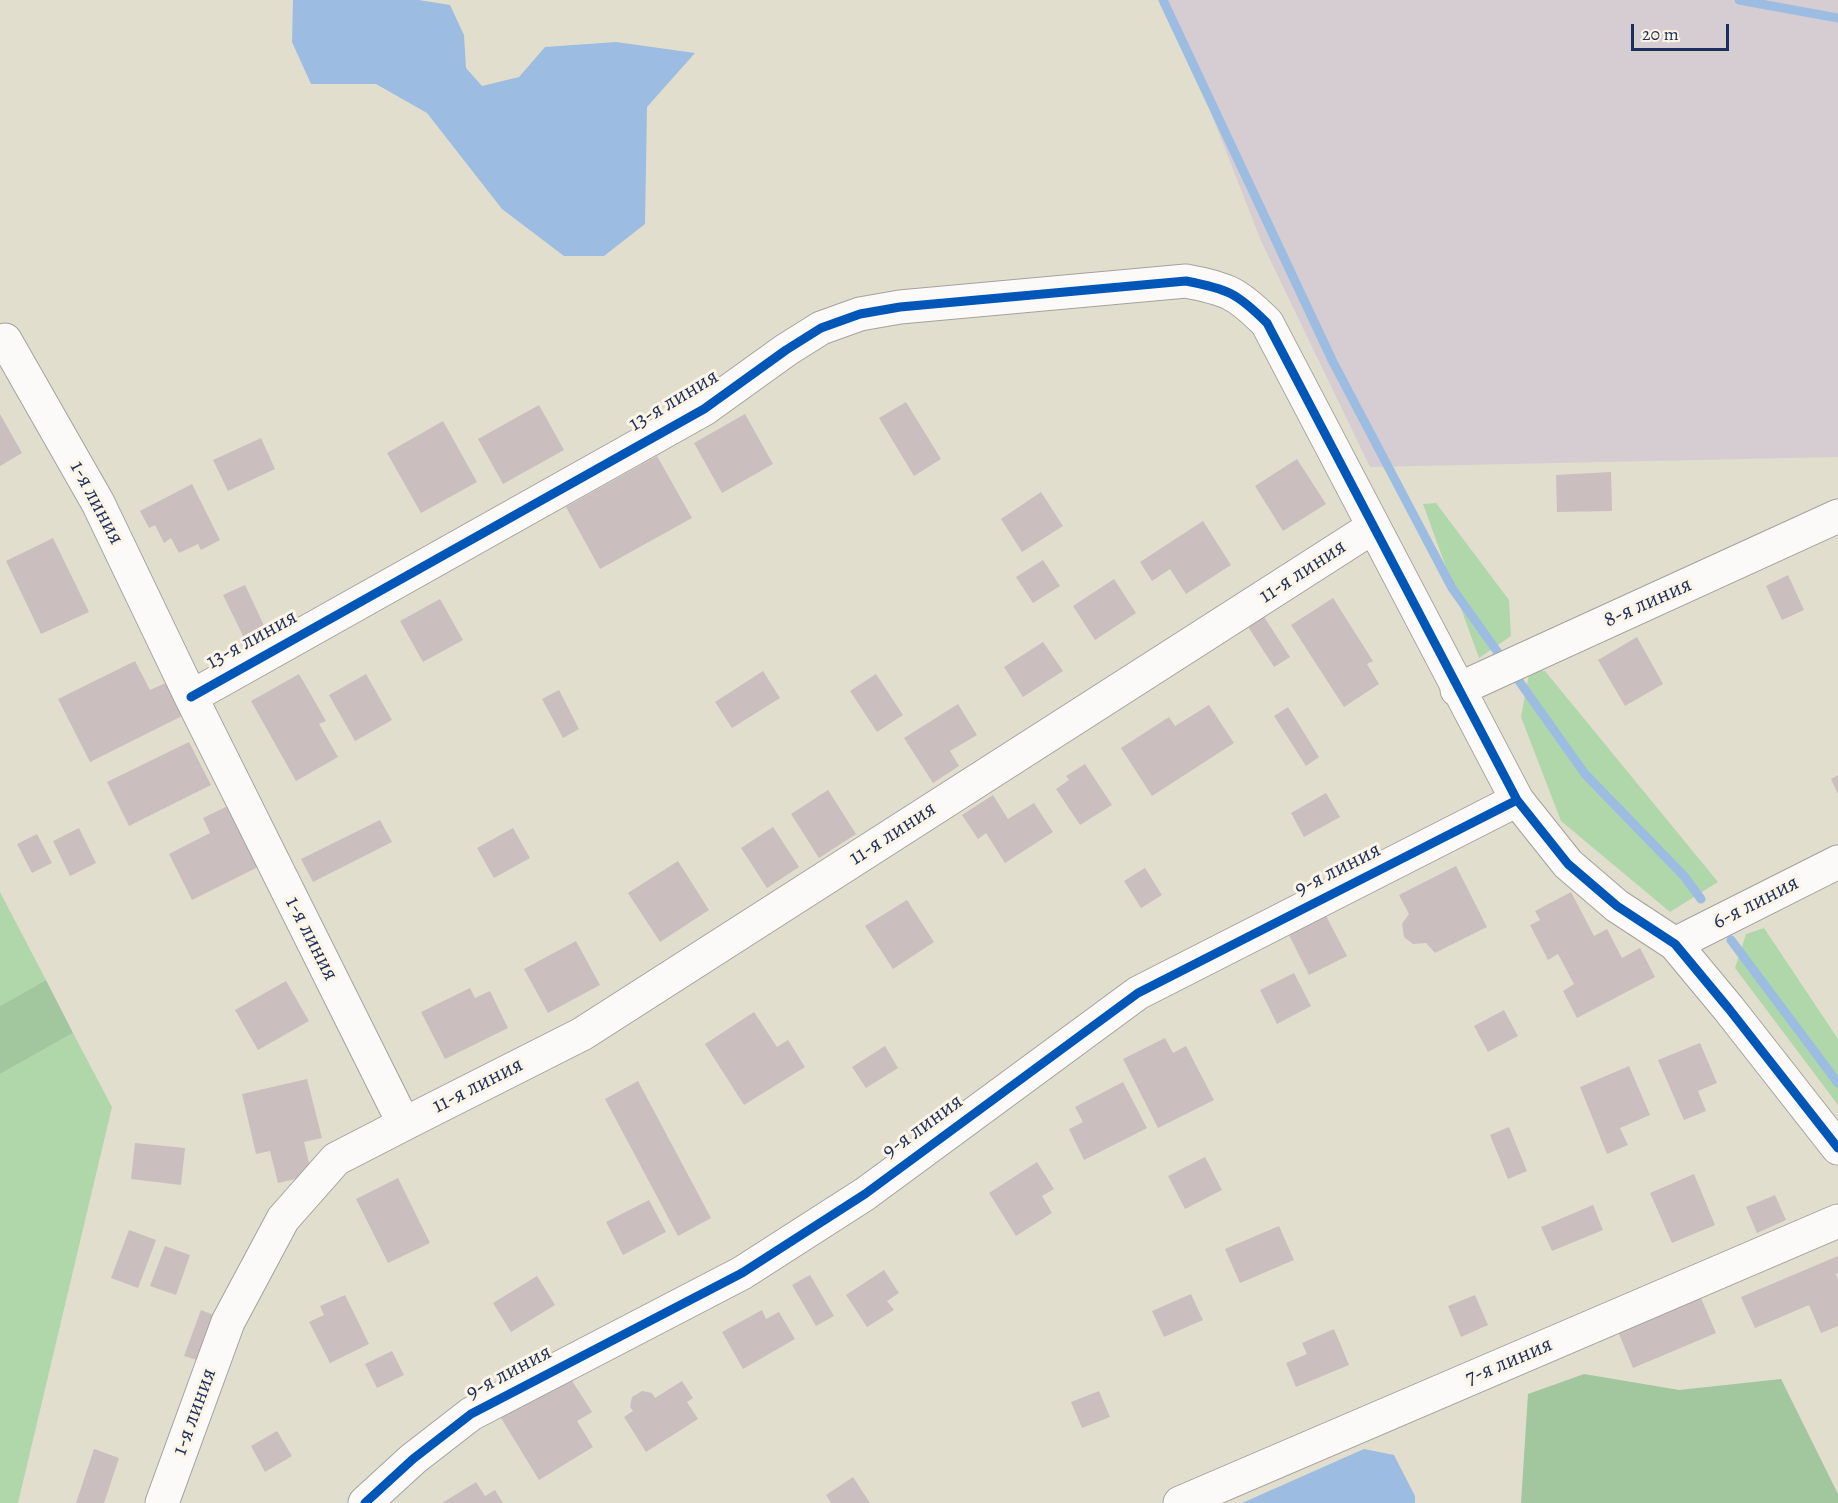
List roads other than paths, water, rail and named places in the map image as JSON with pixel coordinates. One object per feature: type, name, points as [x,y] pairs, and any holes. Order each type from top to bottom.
[{"type":"street","name":"13-я линия","points":[[190,697],[704,409],[786,350],[821,328],[860,314],[900,307],[1186,281],[1220,288],[1245,301],[1267,324],[1457,690],[1517,800],[1568,864],[1617,906],[1675,944],[1730,1009],[1838,1148]]},
{"type":"street","name":"1-я линия","points":[[5,340],[98,503],[190,697],[404,1124],[336,1159],[283,1218],[228,1322],[162,1503]]},
{"type":"street","name":"8-я линия","points":[[1457,690],[1838,516]]},
{"type":"street","name":"11-я линия","points":[[404,1124],[582,1034],[1373,527]]},
{"type":"street","name":"9-я линия","points":[[365,1503],[413,1459],[471,1414],[741,1273],[865,1194],[1138,993],[1517,800]]},
{"type":"street","name":"6-я линия","points":[[1675,944],[1838,862]]},
{"type":"street","name":"7-я линия","points":[[1180,1503],[1838,1221]]},
{"type":"water","points":[[293,0],[419,0],[450,5],[464,35],[466,68],[482,86],[519,77],[545,47],[616,42],[695,53],[647,107],[645,224],[604,256],[564,256],[502,209],[427,113],[376,84],[311,84],[292,42]]},
{"type":"water","points":[[1364,1449],[1394,1455],[1415,1496],[1415,1503],[1242,1503]]},
{"type":"waterway","points":[[1163,0],[1333,362],[1452,588],[1499,654]]},
{"type":"waterway","points":[[1739,0],[1838,18]]},
{"type":"waterway","points":[[1519,681],[1585,774],[1684,876],[1701,899]]},
{"type":"waterway","points":[[1731,940],[1838,1083]]}]
